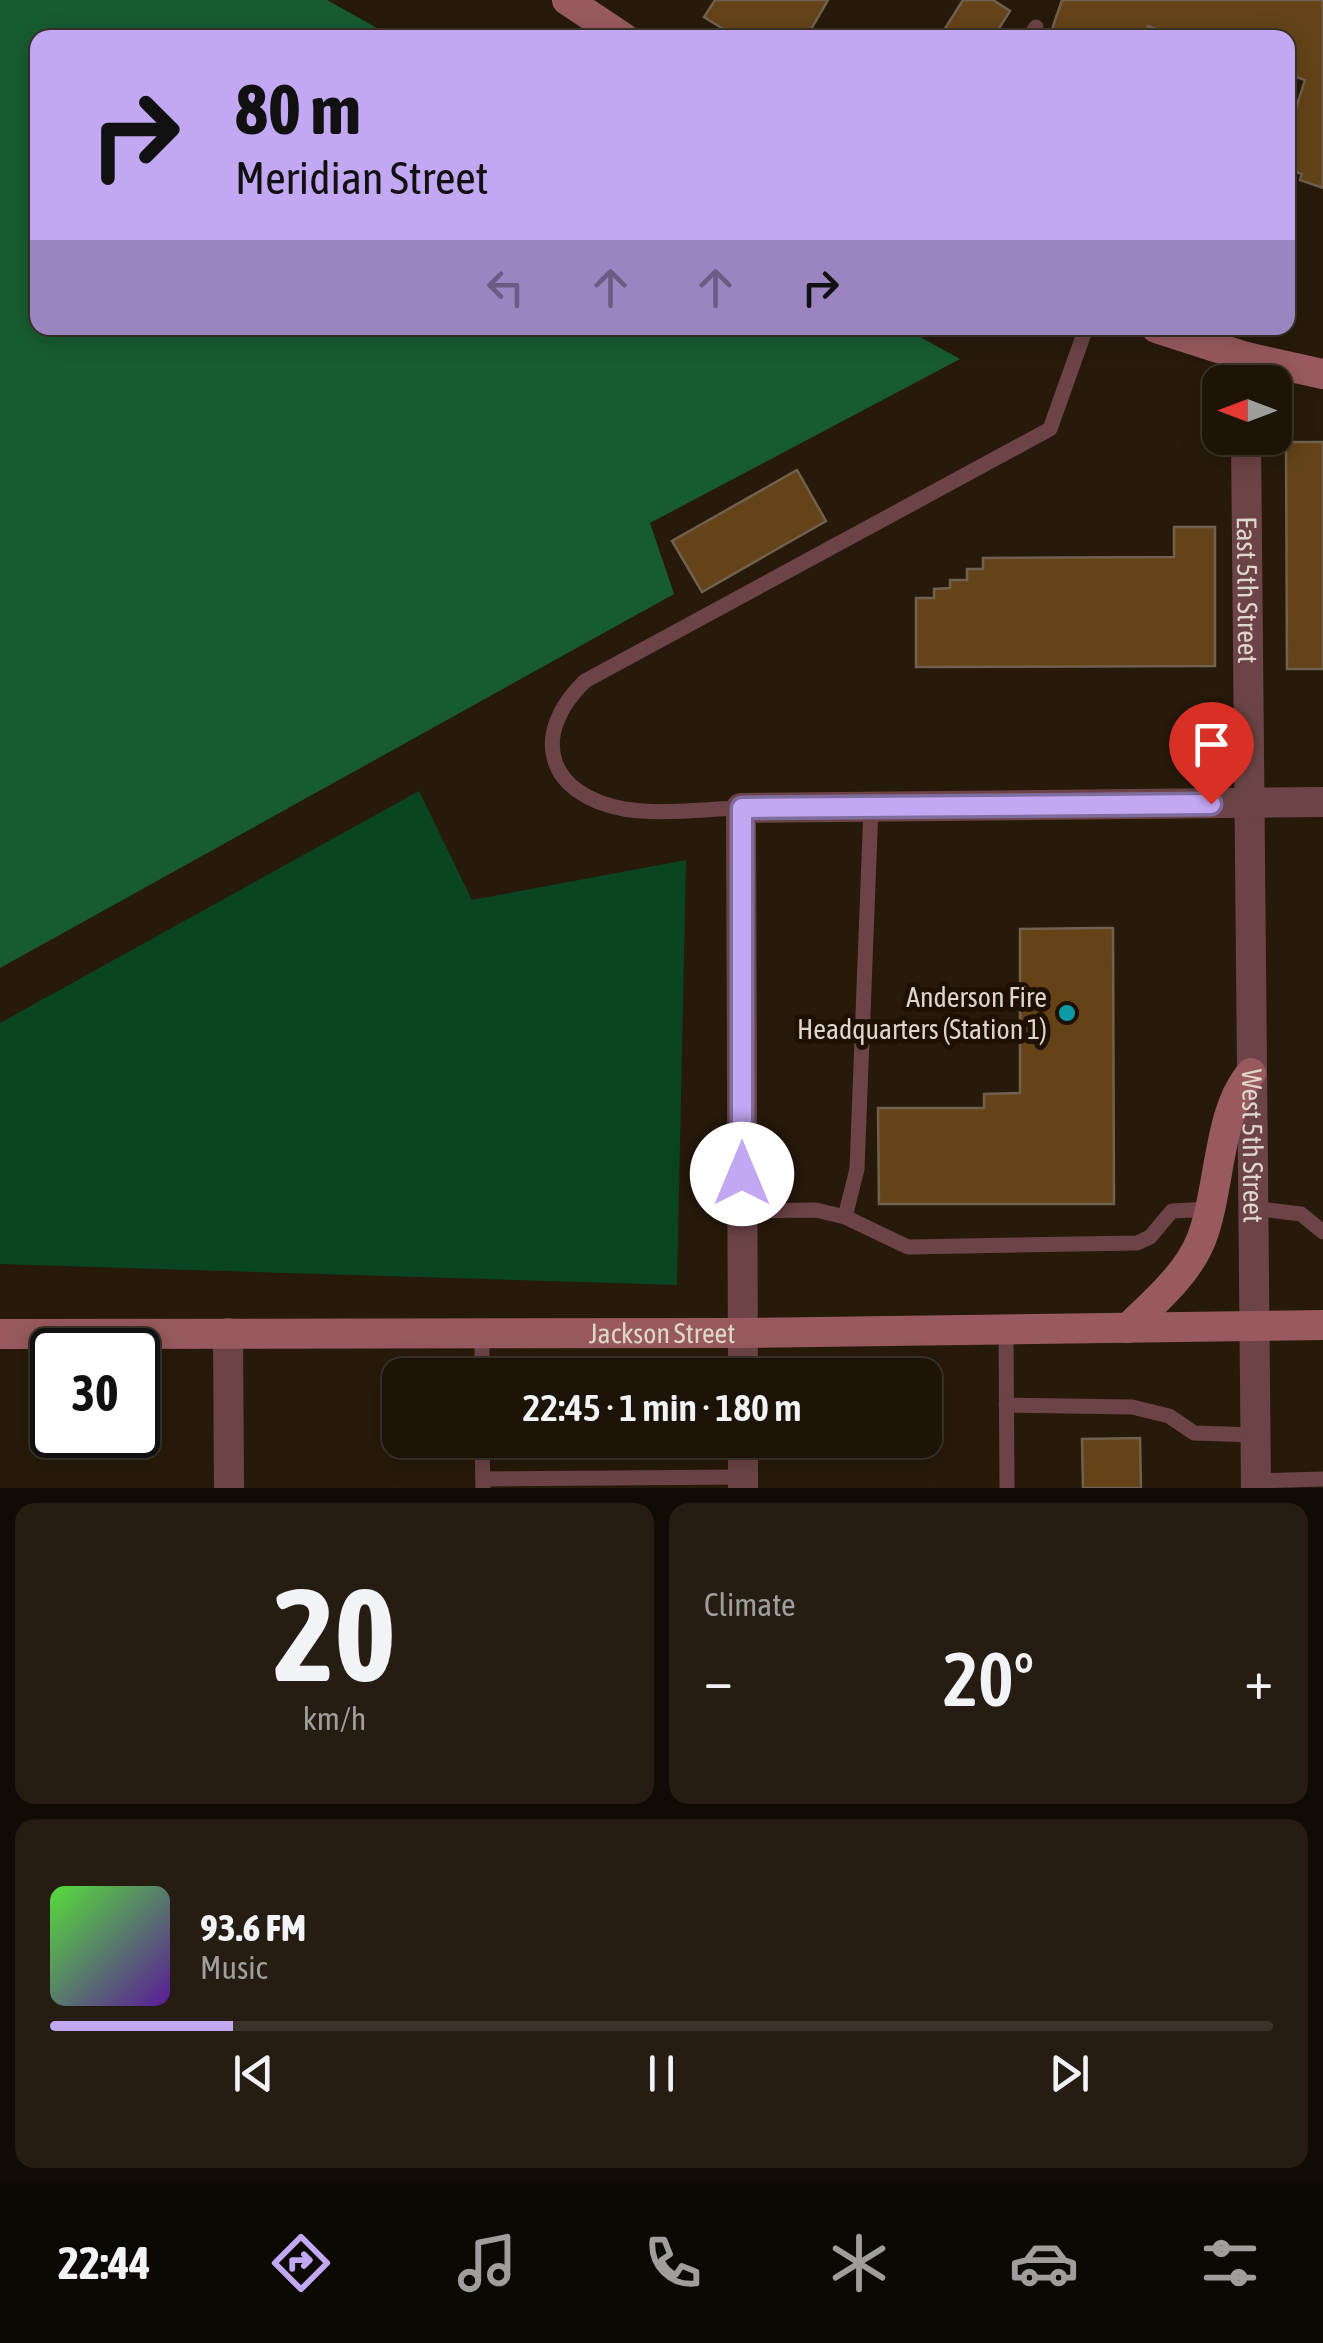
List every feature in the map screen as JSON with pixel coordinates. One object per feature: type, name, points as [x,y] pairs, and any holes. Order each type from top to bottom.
[{"type":"main road","points":[[567,0],[612,30]]},
{"type":"main road","points":[[1171,335],[1235,365]]},
{"type":"main road","points":[[1292,372],[1323,374]]},
{"type":"main road","points":[[1128,1328],[1177,1279],[1200,1244],[1235,1092],[1251,1072]]},
{"type":"main road","name":"Jackson Street","points":[[0,1334],[742,1334],[1323,1324]]},
{"type":"street","name":"East 5th Street","points":[[1246,455],[1249,804]]},
{"type":"street","points":[[743,1358],[742,808],[1323,802]]},
{"type":"street","name":"West 5th Street","points":[[1249,804],[1256,1484]]},
{"type":"street","points":[[228,1333],[228,1488]]},
{"type":"lane","points":[[742,808],[627,810],[600,803],[577,788],[556,766],[550,739],[561,704],[585,681],[1050,429],[1084,335]]},
{"type":"lane","points":[[845,1217],[857,1169],[871,807]]},
{"type":"lane","points":[[1252,1208],[1301,1214],[1323,1232]]},
{"type":"lane","points":[[742,1211],[816,1210],[845,1217],[872,1234],[908,1247],[993,1247],[1137,1244],[1150,1238],[1172,1211],[1211,1209]]},
{"type":"lane","points":[[1006,1330],[1007,1488]]},
{"type":"lane","points":[[482,1334],[482,1358]]},
{"type":"lane","points":[[1006,1405],[1132,1408],[1169,1416],[1194,1433],[1255,1435]]},
{"type":"lane","points":[[482,1458],[483,1484],[743,1482]]},
{"type":"lane","points":[[1256,1484],[1323,1479]]},
{"type":"green space","points":[[0,0],[327,0],[381,30],[30,30],[30,335],[917,335],[960,359],[650,523],[674,594],[0,968]]},
{"type":"green space","points":[[419,791],[472,900],[686,860],[677,1285],[0,1264],[0,1023]]},
{"type":"building","points":[[715,0],[828,0],[811,30],[725,30],[704,17]]},
{"type":"building","points":[[963,0],[993,0],[1010,11],[998,30],[944,30]]},
{"type":"building","points":[[1062,0],[1323,0],[1323,188],[1300,180],[1302,174],[1295,172],[1295,111],[1305,80],[1295,76],[1295,30],[1159,30],[1148,26],[1147,30],[1052,30]]},
{"type":"building","points":[[1292,442],[1323,442],[1323,669],[1287,669],[1286,455],[1292,455]]},
{"type":"building","points":[[797,470],[826,521],[702,592],[672,541]]},
{"type":"building","points":[[1174,527],[1215,527],[1215,666],[916,667],[916,598],[934,598],[934,589],[950,588],[950,580],[967,580],[967,569],[983,569],[983,558],[1174,557]]},
{"type":"building","name":"Anderson Fire Headquarters (Station 1)","points":[[1113,928],[1114,1204],[879,1204],[878,1108],[984,1108],[984,1094],[1020,1093],[1020,929]]},
{"type":"building","points":[[1140,1438],[1141,1488],[1083,1488],[1082,1439]]},
{"type":"place","name":"Anderson Fire Headquarters (Station 1)","points":[[1067,1013]]},
{"type":"route","points":[[742,1174],[742,808],[1211,804]]}]
